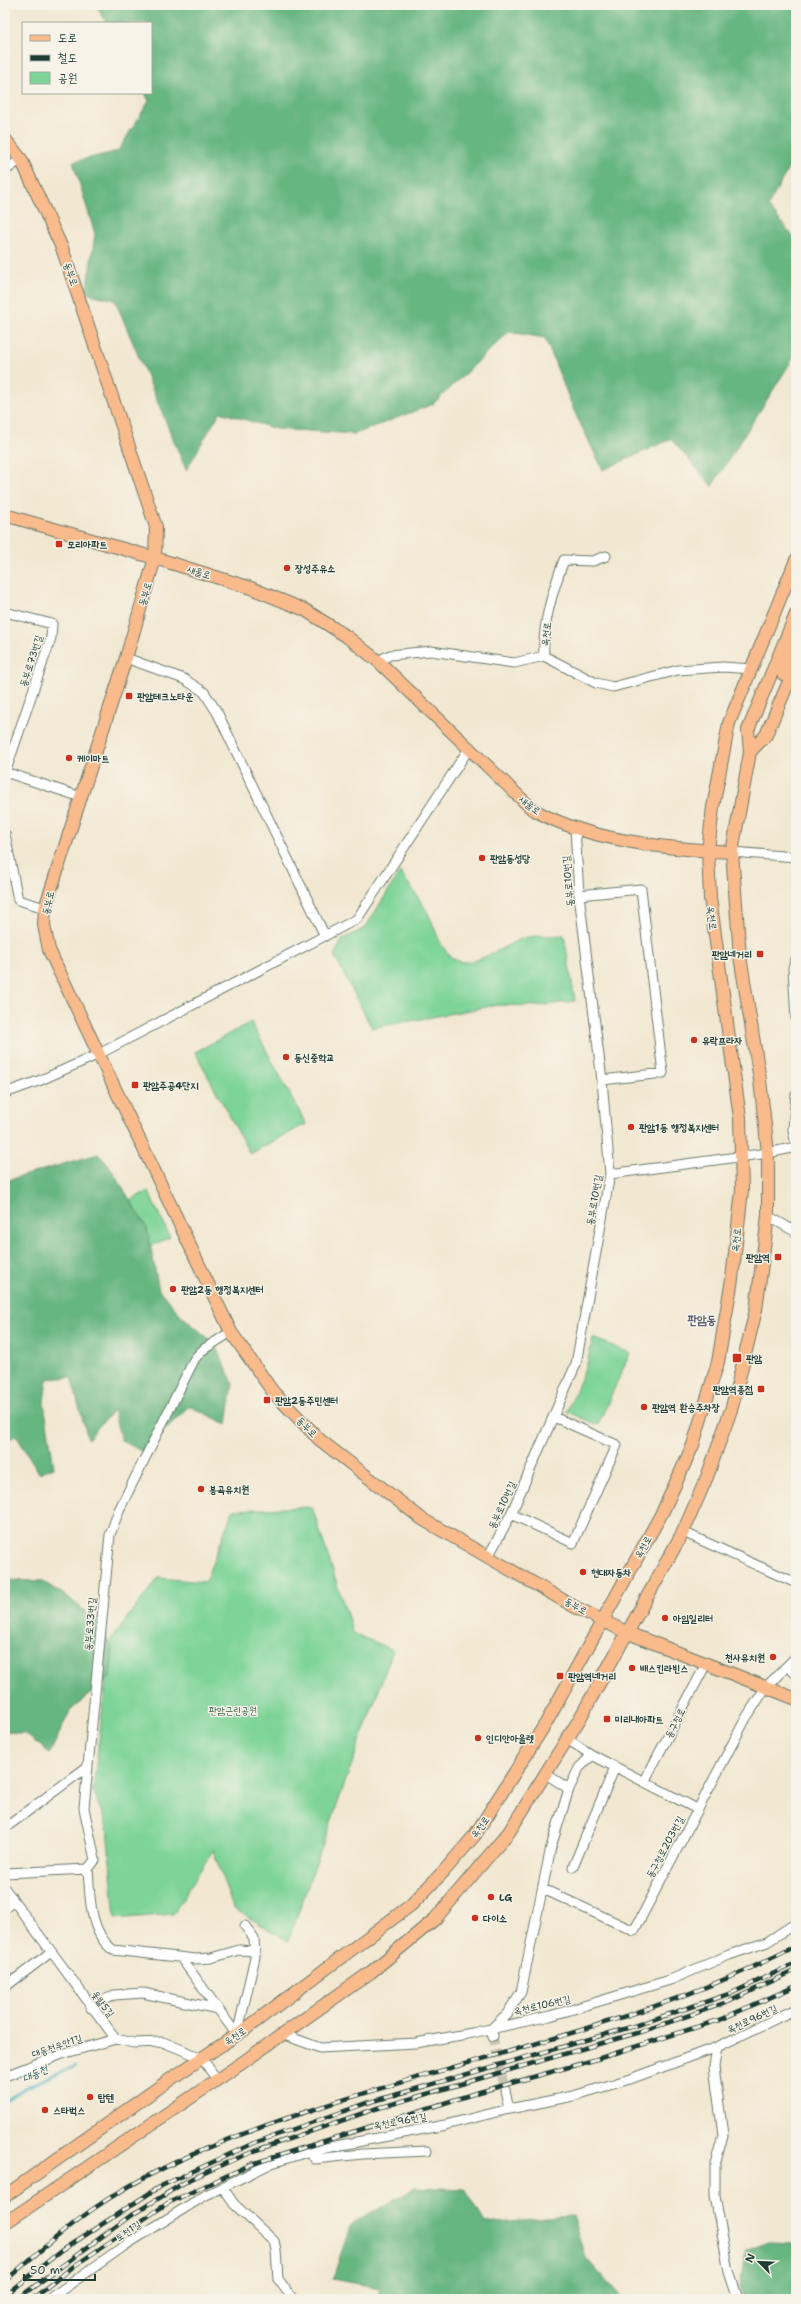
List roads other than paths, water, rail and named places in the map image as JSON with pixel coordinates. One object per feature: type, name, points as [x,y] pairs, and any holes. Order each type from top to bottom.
[{"type":"main road","name":"동부로","points":[[5,139],[21,159],[62,248],[156,526],[155,558],[126,658],[45,908],[44,925],[49,950],[231,1332],[273,1392],[320,1440],[422,1519],[603,1621],[628,1633]]},
{"type":"main road","name":"새울로","points":[[5,515],[155,558],[251,588],[305,610],[346,636],[378,661],[470,747],[531,808],[551,820],[575,828],[627,840],[708,851],[732,852]]},
{"type":"main road","name":"옥천로","points":[[5,2196],[237,2035],[411,1905],[444,1871],[475,1835],[546,1723],[663,1511],[693,1445],[718,1362],[732,1279],[742,1190],[740,1118],[710,898],[708,851],[713,807],[729,723],[796,560]]},
{"type":"main road","points":[[750,752],[748,730],[796,614]]},
{"type":"main road","points":[[5,2223],[217,2080],[371,1972],[435,1919],[509,1832],[567,1739],[628,1633],[683,1532],[708,1477],[732,1407],[756,1310],[768,1216],[768,1153],[760,1080],[740,956],[732,852],[750,752],[796,645]]},
{"type":"main road","points":[[750,752],[766,735],[796,665]]},
{"type":"main road","points":[[628,1633],[796,1699]]},
{"type":"street","points":[[5,171],[21,159]]},
{"type":"street","name":"옥천로","points":[[606,556],[593,561],[564,560],[552,594],[543,641],[544,656],[596,683],[613,687],[678,670],[723,667],[752,669]]},
{"type":"street","name":"동부로73번길","points":[[5,612],[52,624],[51,638],[5,773],[81,797]]},
{"type":"street","points":[[378,661],[390,655],[431,650],[514,663],[544,656]]},
{"type":"street","points":[[126,658],[184,679],[204,692],[217,712],[325,936]]},
{"type":"street","points":[[5,1093],[42,1080],[99,1054],[358,919],[470,747]]},
{"type":"street","name":"동부로10번길","points":[[488,1557],[511,1514],[576,1364],[610,1174],[602,1080],[579,895],[575,828]]},
{"type":"street","points":[[5,834],[18,900],[45,908]]},
{"type":"street","points":[[732,852],[796,857]]},
{"type":"street","points":[[579,895],[641,889],[663,1073],[602,1080]]},
{"type":"street","points":[[796,959],[793,968],[796,1018]]},
{"type":"street","points":[[610,1174],[742,1155],[768,1153],[796,1147],[793,1129],[796,1095]]},
{"type":"street","points":[[768,1216],[796,1232]]},
{"type":"street","name":"동부로33번길","points":[[88,1869],[95,1860],[84,1808],[110,1534],[120,1510],[195,1358],[204,1349],[231,1332]]},
{"type":"street","points":[[511,1514],[573,1543],[617,1445],[554,1417]]},
{"type":"street","points":[[683,1532],[796,1583]]},
{"type":"street","name":"동구청로203번길","points":[[543,1890],[634,1931],[746,1718],[766,1687],[796,1657]]},
{"type":"street","name":"동구청로","points":[[644,1782],[706,1664]]},
{"type":"street","points":[[787,1666],[796,1674]]},
{"type":"street","points":[[567,1739],[592,1755],[697,1809]]},
{"type":"street","points":[[492,2032],[508,2014],[521,1992],[551,1847],[569,1789],[579,1768],[592,1755]]},
{"type":"street","points":[[5,1828],[87,1767]]},
{"type":"street","points":[[573,1867],[616,1767]]},
{"type":"street","points":[[546,1774],[569,1789]]},
{"type":"street","points":[[5,1873],[88,1869],[93,1915],[99,1934],[106,1944],[113,1950],[181,1958],[211,1958],[239,1950],[254,1951]]},
{"type":"street","name":"옻밭5길","points":[[5,1889],[116,2039]]},
{"type":"street","points":[[5,1908],[14,1901]]},
{"type":"street","name":"옥천로106번길","points":[[282,2034],[320,2048],[416,2043],[492,2032],[670,1980],[729,1955],[767,1942],[796,1923]]},
{"type":"street","points":[[237,2035],[255,1957],[254,1951],[256,1945],[254,1938],[245,1926]]},
{"type":"street","points":[[5,1987],[51,1952]]},
{"type":"street","points":[[181,1958],[237,2035]]},
{"type":"street","points":[[92,2008],[114,1995],[143,1993],[218,2009]]},
{"type":"street","name":"옥천로96번길","points":[[223,2188],[272,2163],[310,2151],[445,2125],[509,2109],[573,2096],[717,2048],[796,2009]]},
{"type":"street","points":[[116,2039],[134,2043],[163,2042],[202,2058],[217,2080]]},
{"type":"street","name":"대동천우안1길","points":[[5,2076],[62,2054],[116,2039]]},
{"type":"street","points":[[717,2048],[714,2067],[722,2135],[715,2165],[715,2196],[729,2272],[738,2299]]},
{"type":"street","points":[[505,2090],[509,2109]]},
{"type":"street","points":[[310,2151],[314,2159],[362,2154],[427,2152]]},
{"type":"street","points":[[223,2188],[234,2204],[274,2241],[278,2264],[278,2279],[293,2299]]},
{"type":"street","name":"토천1길","points":[[49,2299],[162,2222],[204,2196],[223,2188]]},
{"type":"waterway","name":"대동천","points":[[5,2101],[26,2087],[75,2066]]},
{"type":"tunnel","points":[[493,2036],[505,2090]]},
{"type":"railway","points":[[5,2281],[84,2215],[121,2191],[175,2162],[261,2127],[318,2108],[621,2018],[681,1997],[739,1973],[796,1946]]},
{"type":"railway","points":[[5,2296],[61,2251],[159,2187],[254,2143],[367,2103],[631,2027],[732,1993],[796,1963]]},
{"type":"railway","points":[[17,2299],[130,2216],[187,2181],[226,2163],[257,2150],[375,2109],[640,2032],[728,2002],[796,1970]]},
{"type":"railway","points":[[32,2299],[74,2266],[168,2203],[252,2164],[476,2093],[594,2060],[719,2020],[796,1986]]},
{"type":"place","name":"모리아파트","points":[[59,544]]},
{"type":"place","name":"장성주유소","points":[[287,568]]},
{"type":"place","name":"판암테크노타운","points":[[129,696]]},
{"type":"place","name":"케이마트","points":[[69,758]]},
{"type":"place","name":"판암동성당","points":[[482,858]]},
{"type":"place","name":"판암네거리","points":[[760,954]]},
{"type":"place","name":"유락프라자","points":[[694,1040]]},
{"type":"place","name":"동신중학교","points":[[286,1057]]},
{"type":"place","name":"판암주공4단지","points":[[135,1085]]},
{"type":"place","name":"판암1동 행정복지센터","points":[[631,1127]]},
{"type":"place","name":"판암역","points":[[778,1257]]},
{"type":"place","name":"판암2동 행정복지센터","points":[[173,1289]]},
{"type":"place","name":"판암","points":[[737,1358]]},
{"type":"place","name":"판암역종점","points":[[761,1389]]},
{"type":"place","name":"판암2동주민센터","points":[[267,1400]]},
{"type":"place","name":"판암역 환승주차장","points":[[644,1407]]},
{"type":"place","name":"봉곡유치원","points":[[201,1489]]},
{"type":"place","name":"현대자동차","points":[[583,1572]]},
{"type":"place","name":"아임일리터","points":[[665,1618]]},
{"type":"place","name":"천사유치원","points":[[773,1657]]},
{"type":"place","name":"배스킨라빈스","points":[[632,1668]]},
{"type":"place","name":"판암역네거리","points":[[560,1676]]},
{"type":"place","name":"미리내아파트","points":[[607,1719]]},
{"type":"place","name":"인디안아울렛","points":[[478,1738]]},
{"type":"place","name":"LG","points":[[491,1897]]},
{"type":"place","name":"다이소","points":[[475,1918]]},
{"type":"place","name":"탑텐","points":[[90,2097]]},
{"type":"place","name":"스타벅스","points":[[45,2110]]},
{"type":"district","name":"판암동","points":[[702,1320]]},
{"type":"park label","name":"판암근린공원","points":[[233,1710]]}]
